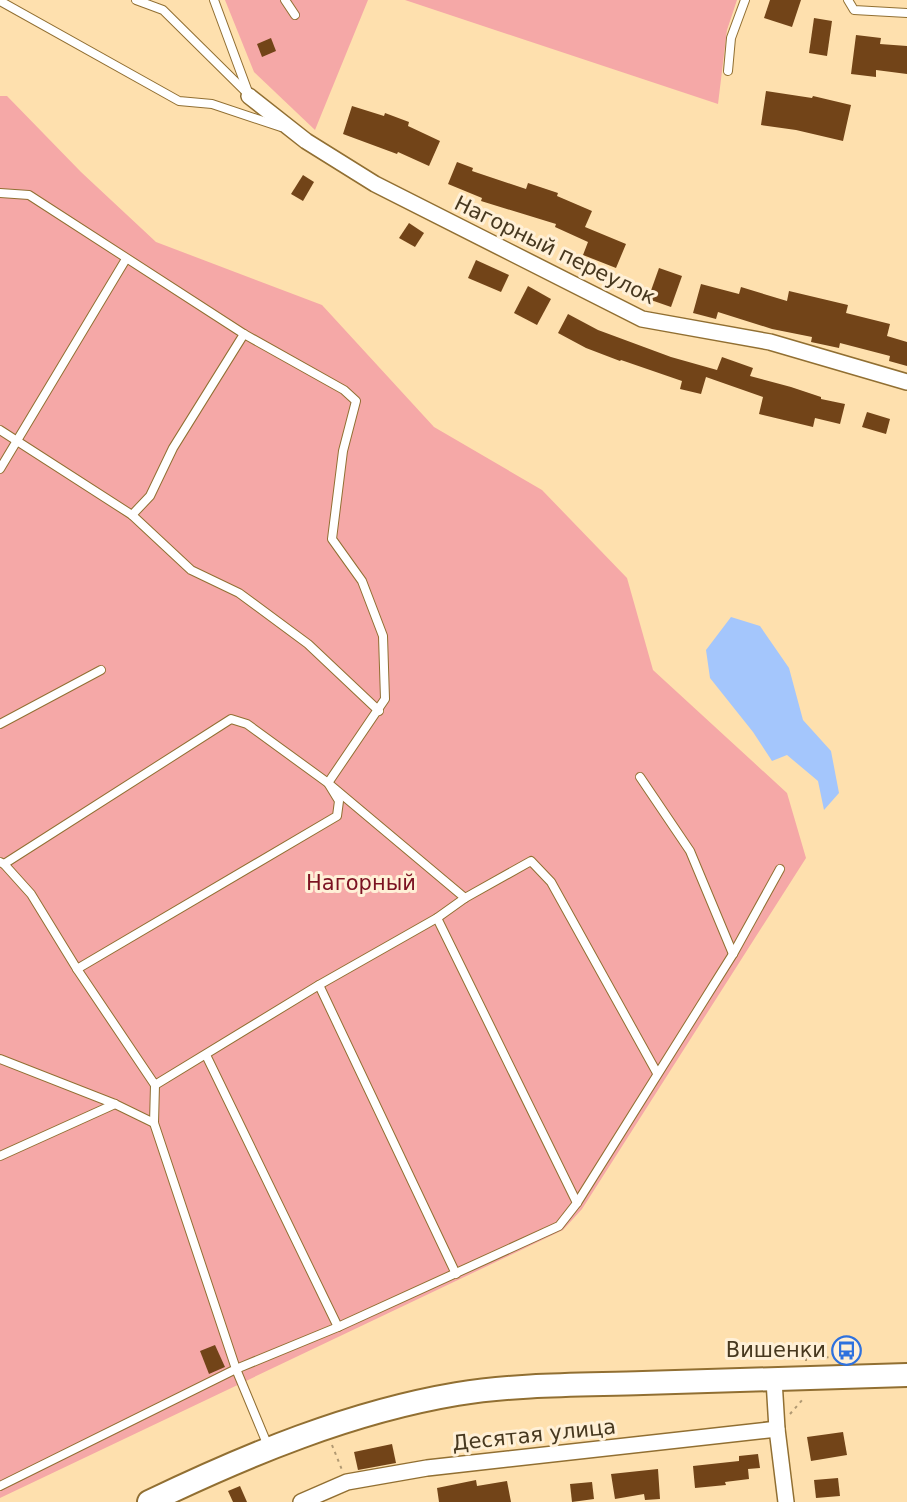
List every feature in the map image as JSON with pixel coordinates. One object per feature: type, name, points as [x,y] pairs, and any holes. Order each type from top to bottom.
[{"type":"main road","points":[[164,1499],[269,1449],[325,1428],[398,1406],[458,1394],[523,1386],[907,1375]]},
{"type":"street","name":"Нагорный переулок","points":[[250,97],[306,141],[375,184],[642,319],[770,342],[907,382]]},
{"type":"street","points":[[774,1380],[777,1429],[786,1502]]},
{"type":"street","name":"Десятая улица","points":[[301,1502],[347,1482],[427,1468],[777,1429]]},
{"type":"lane","points":[[136,0],[163,10],[250,97]]},
{"type":"lane","points":[[214,0],[250,97]]},
{"type":"lane","points":[[285,0],[295,15]]},
{"type":"lane","points":[[728,71],[731,39],[746,0]]},
{"type":"lane","points":[[848,0],[854,10],[907,13]]},
{"type":"lane","points":[[0,1],[179,100],[212,104],[285,128]]},
{"type":"lane","points":[[0,193],[29,195],[244,334],[344,390],[356,401],[343,450],[332,539],[362,581],[383,636],[385,699],[328,783]]},
{"type":"lane","points":[[0,469],[126,259]]},
{"type":"lane","points":[[132,515],[150,496],[173,448],[244,334]]},
{"type":"lane","points":[[0,430],[132,515],[191,570],[239,593],[308,644],[379,711]]},
{"type":"lane","points":[[0,724],[101,670]]},
{"type":"lane","points":[[269,1449],[236,1369],[154,1123],[155,1085],[77,969],[31,894],[2,863],[231,719],[248,724],[328,783],[465,898]]},
{"type":"lane","points":[[640,777],[690,851],[733,954]]},
{"type":"lane","points":[[77,969],[337,816],[339,801],[328,783]]},
{"type":"lane","points":[[155,1085],[319,985],[437,918],[465,898],[531,861],[551,882],[657,1073]]},
{"type":"lane","points":[[0,1486],[236,1369],[338,1327],[559,1226],[577,1203],[733,954],[780,869]]},
{"type":"lane","points":[[437,918],[577,1203]]},
{"type":"lane","points":[[319,985],[456,1274]]},
{"type":"lane","points":[[206,1055],[338,1327]]},
{"type":"lane","points":[[0,1059],[116,1104],[154,1123]]},
{"type":"lane","points":[[0,1156],[116,1104]]},
{"type":"path","points":[[777,1429],[807,1394]]},
{"type":"path","points":[[325,1428],[347,1482]]},
{"type":"green space","points":[[225,0],[368,0],[315,130],[254,72]]},
{"type":"green space","points":[[405,0],[737,0],[727,30],[718,104]]},
{"type":"green space","name":"Нагорный","points":[[0,96],[7,96],[81,172],[156,242],[322,305],[434,427],[542,490],[627,578],[653,670],[787,793],[806,858],[582,1209],[563,1230],[0,1498]]},
{"type":"water","points":[[731,617],[760,626],[789,668],[803,720],[831,751],[839,793],[824,810],[818,781],[787,755],[772,761],[753,732],[710,678],[706,650]]},
{"type":"building","points":[[770,0],[801,0],[792,27],[764,18]]},
{"type":"building","points":[[814,18],[832,21],[827,56],[809,53]]},
{"type":"building","points":[[856,35],[881,38],[880,44],[907,46],[907,74],[876,70],[876,77],[851,74]]},
{"type":"building","points":[[271,38],[276,51],[262,57],[257,44]]},
{"type":"building","points":[[766,91],[812,98],[813,96],[851,105],[843,141],[761,125]]},
{"type":"building","points":[[352,106],[384,116],[385,113],[409,122],[408,126],[440,141],[429,166],[398,152],[397,154],[343,134]]},
{"type":"building","points":[[457,162],[473,168],[472,171],[526,189],[528,183],[558,193],[557,196],[592,211],[585,227],[626,244],[616,268],[583,255],[588,242],[555,227],[556,224],[481,201],[482,198],[448,184]]},
{"type":"building","points":[[303,175],[314,182],[303,201],[291,194]]},
{"type":"building","points":[[409,223],[424,233],[415,247],[399,238]]},
{"type":"building","points":[[476,260],[509,275],[501,292],[468,278]]},
{"type":"building","points":[[659,268],[682,276],[671,307],[648,299]]},
{"type":"building","points":[[701,284],[739,294],[741,287],[787,301],[789,291],[848,305],[846,313],[890,324],[887,336],[907,342],[907,366],[889,361],[890,356],[840,343],[839,348],[811,342],[812,337],[772,329],[718,312],[716,319],[693,313]]},
{"type":"building","points":[[528,286],[551,299],[537,325],[514,313]]},
{"type":"building","points":[[568,314],[598,330],[671,357],[717,370],[722,357],[753,368],[750,376],[791,387],[821,397],[821,399],[845,404],[840,424],[815,418],[813,427],[759,414],[763,397],[706,377],[701,394],[680,389],[682,381],[586,348],[558,333]]},
{"type":"building","points":[[867,412],[890,419],[886,434],[862,427]]},
{"type":"building","points":[[215,1345],[225,1367],[209,1374],[200,1351]]},
{"type":"building","points":[[843,1432],[847,1455],[811,1461],[807,1437]]},
{"type":"building","points":[[392,1444],[396,1463],[358,1470],[354,1452]]},
{"type":"building","points":[[758,1454],[760,1468],[748,1469],[749,1479],[725,1482],[726,1485],[695,1488],[693,1466],[739,1461],[739,1456]]},
{"type":"building","points":[[658,1469],[660,1499],[645,1500],[644,1494],[615,1499],[611,1474]]},
{"type":"building","points":[[838,1478],[840,1496],[816,1498],[814,1480]]},
{"type":"building","points":[[476,1480],[477,1486],[507,1481],[511,1502],[439,1502],[437,1488]]},
{"type":"building","points":[[592,1482],[594,1499],[572,1502],[570,1484]]},
{"type":"building","points":[[240,1486],[247,1502],[233,1502],[228,1491]]},
{"type":"place","name":"Вишенки","points":[[847,1350]]}]
